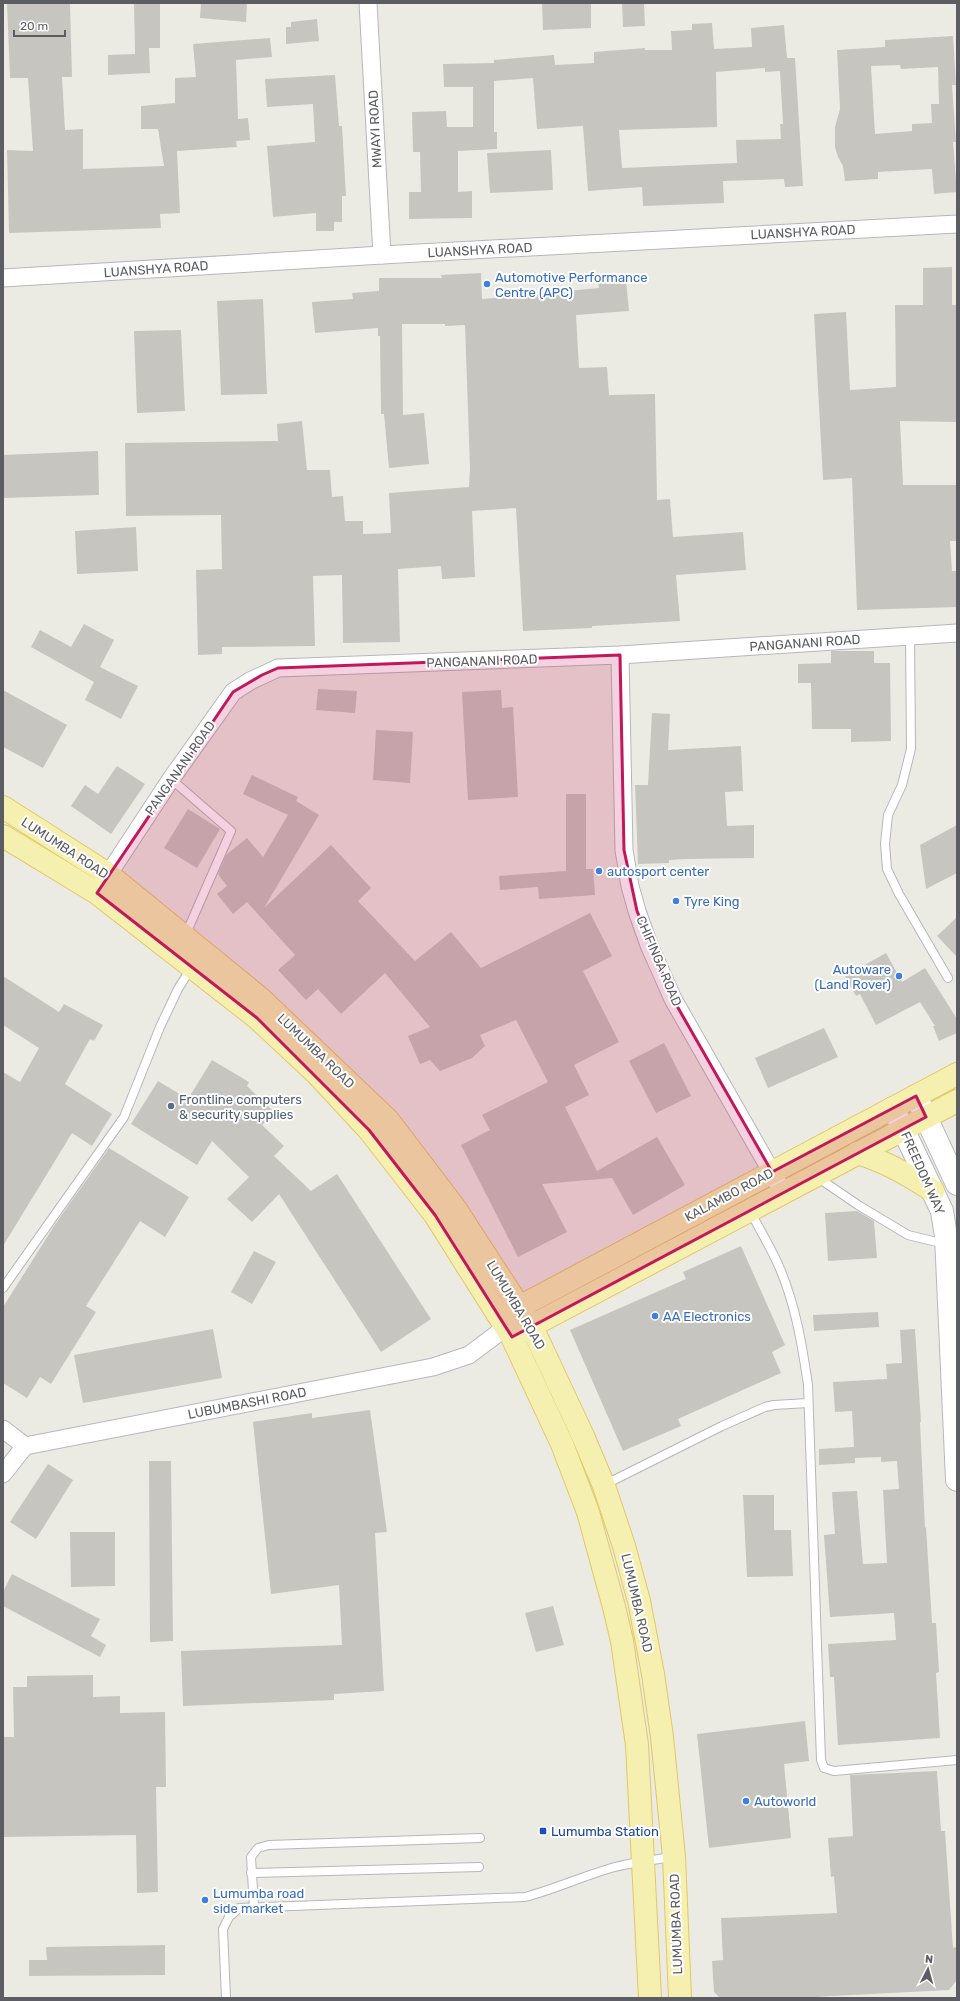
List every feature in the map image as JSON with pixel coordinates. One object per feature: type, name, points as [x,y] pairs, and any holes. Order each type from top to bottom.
[{"type":"main road","name":"LUMUMBA ROAD","points":[[3,807],[108,874],[260,998],[388,1120],[455,1208],[531,1325],[580,1429],[604,1486],[624,1546],[639,1601],[653,1674],[662,1737],[674,1857],[680,1998]]},
{"type":"main road","name":"LUMUMBA ROAD","points":[[3,836],[96,893],[257,1018],[317,1074],[369,1130],[435,1215],[503,1330],[562,1444],[588,1512],[614,1608],[628,1678],[637,1745],[650,1998]]},
{"type":"main road","name":"KALAMBO ROAD","points":[[503,1330],[520,1306],[957,1074]]},
{"type":"main road","name":"FREEDOM WAY","points":[[916,1096],[957,1184]]},
{"type":"main road","name":"KALAMBO ROAD","points":[[503,1330],[531,1325],[957,1101]]},
{"type":"main road","name":"FREEDOM WAY","points":[[892,1108],[904,1129],[942,1211],[946,1244],[957,1480]]},
{"type":"main road","points":[[857,1153],[875,1158],[902,1171],[933,1191]]},
{"type":"street","name":"MWAYI ROAD","points":[[368,3],[382,255]]},
{"type":"street","name":"LUANSHYA ROAD","points":[[3,278],[382,255],[957,224]]},
{"type":"street","name":"PANGANANI ROAD","points":[[96,893],[171,779],[233,692],[250,680],[278,668],[620,655],[957,633]]},
{"type":"street","name":"CHIFINGA ROAD","points":[[620,655],[624,850],[630,886],[637,911],[649,945],[673,999],[783,1192]]},
{"type":"street","name":"LUBUMBASHI ROAD","points":[[25,1446],[433,1367],[469,1355],[503,1330]]},
{"type":"street","points":[[3,1428],[25,1446],[3,1474]]},
{"type":"lane","points":[[910,636],[911,749],[902,785],[888,815],[885,844],[888,869],[899,894],[948,978]]},
{"type":"lane","points":[[171,779],[231,831],[185,937]]},
{"type":"lane","points":[[3,1288],[124,1117],[160,1027],[178,989],[192,967]]},
{"type":"lane","points":[[816,1175],[858,1206],[908,1236],[946,1244]]},
{"type":"lane","points":[[749,1210],[778,1263],[790,1297],[804,1356],[808,1385],[821,1760],[824,1768],[834,1771],[957,1760]]},
{"type":"lane","points":[[604,1486],[722,1426],[765,1407],[808,1403]]},
{"type":"lane","points":[[254,1907],[251,1857],[258,1848],[269,1845],[480,1838]]},
{"type":"lane","points":[[226,1998],[223,1929],[229,1916],[239,1908],[525,1897],[552,1890],[614,1867],[674,1857]]},
{"type":"lane","points":[[251,1873],[480,1867]]},
{"type":"highlighted area","points":[[620,655],[624,850],[637,911],[673,999],[772,1172],[916,1096],[926,1117],[512,1337],[435,1215],[369,1130],[257,1018],[97,893],[233,692],[262,675],[278,668]]},
{"type":"building","points":[[7,3],[70,3],[72,77],[62,77],[65,130],[83,129],[83,169],[164,166],[158,129],[141,129],[141,106],[175,103],[175,78],[196,77],[193,44],[270,38],[272,57],[236,60],[238,119],[248,118],[250,140],[236,141],[237,147],[177,151],[180,213],[160,214],[161,228],[9,233],[7,150],[33,151],[28,78],[10,78]]},
{"type":"building","points":[[134,3],[160,3],[160,48],[149,48],[150,73],[108,75],[108,55],[135,54]]},
{"type":"building","points":[[201,3],[247,3],[246,22],[200,18]]},
{"type":"building","points":[[542,3],[591,3],[591,28],[543,30]]},
{"type":"building","points":[[622,3],[644,3],[645,26],[623,27]]},
{"type":"building","points":[[317,19],[319,41],[286,44],[286,27],[291,27],[291,22]]},
{"type":"building","points":[[712,23],[714,49],[752,47],[751,28],[784,25],[787,58],[795,58],[803,186],[785,187],[784,179],[723,181],[724,203],[643,206],[642,187],[588,191],[583,126],[537,129],[533,78],[494,81],[494,132],[497,132],[497,149],[458,151],[458,192],[472,191],[472,218],[409,219],[409,192],[421,192],[420,152],[413,152],[412,112],[446,111],[447,127],[473,127],[473,87],[444,87],[443,64],[494,63],[494,60],[554,55],[555,65],[594,63],[594,52],[645,48],[645,50],[672,50],[671,31],[692,30],[692,24]],"holes":[[[765,68],[765,72],[780,71],[783,124],[780,124],[781,139],[736,140],[737,163],[622,168],[619,130],[717,127],[716,72]]]},
{"type":"building","points":[[953,36],[956,85],[952,85],[956,142],[953,142],[957,192],[934,194],[932,169],[878,172],[878,179],[845,181],[843,166],[835,147],[835,127],[840,109],[837,50],[885,47],[885,40]],"holes":[[[900,65],[901,69],[938,67],[939,104],[931,104],[932,123],[912,124],[912,131],[875,134],[871,66]]]},
{"type":"building","points":[[335,75],[339,126],[342,126],[346,196],[342,196],[342,222],[334,222],[334,231],[316,231],[316,213],[273,217],[267,146],[315,142],[313,104],[267,107],[265,79]]},
{"type":"building","points":[[551,150],[553,190],[490,193],[487,153]]},
{"type":"building","points":[[952,267],[952,305],[957,305],[957,422],[900,421],[903,485],[957,485],[957,541],[950,541],[952,571],[957,571],[957,607],[857,610],[852,478],[823,480],[814,314],[846,312],[850,390],[896,387],[895,305],[923,305],[923,268]]},
{"type":"building","points":[[481,273],[482,299],[599,288],[598,282],[626,280],[629,311],[576,315],[579,368],[607,367],[609,395],[655,394],[657,500],[670,499],[673,537],[743,532],[746,570],[676,575],[680,621],[592,626],[592,628],[523,631],[516,508],[472,511],[475,577],[442,579],[441,566],[398,569],[400,642],[343,643],[342,575],[313,576],[315,646],[222,647],[222,654],[198,655],[196,570],[222,569],[221,515],[126,516],[125,443],[278,441],[277,424],[302,421],[307,470],[330,470],[332,497],[343,496],[345,521],[363,521],[363,534],[391,533],[389,493],[469,487],[470,467],[465,325],[445,326],[445,324],[402,324],[403,415],[424,413],[429,464],[389,468],[384,414],[381,414],[380,336],[378,336],[378,328],[315,333],[312,302],[353,299],[352,293],[379,291],[379,278],[442,278],[441,275]]},
{"type":"building","points":[[263,299],[267,394],[221,395],[217,301]]},
{"type":"building","points":[[181,330],[185,411],[137,413],[134,331]]},
{"type":"building","points":[[98,451],[99,495],[3,498],[3,455]]},
{"type":"building","points":[[136,527],[138,571],[77,574],[75,531]]},
{"type":"building","points":[[84,624],[114,640],[100,667],[138,686],[121,719],[85,700],[94,682],[31,647],[40,630],[71,647]]},
{"type":"building","points":[[831,651],[874,651],[874,663],[890,663],[891,741],[851,742],[851,729],[812,729],[811,683],[798,683],[798,664],[831,663]]},
{"type":"building","points":[[318,689],[357,691],[355,713],[316,710]]},
{"type":"building","points":[[3,690],[67,725],[43,768],[3,747]]},
{"type":"building","points":[[501,690],[502,708],[513,707],[518,797],[468,800],[462,692]]},
{"type":"building","points":[[652,713],[670,714],[668,750],[741,746],[743,791],[725,792],[727,826],[754,825],[754,858],[687,859],[669,860],[669,863],[638,864],[635,785],[648,785]]},
{"type":"building","points":[[376,730],[413,732],[410,783],[373,780]]},
{"type":"building","points":[[117,766],[145,784],[111,834],[71,806],[85,785],[98,794]]},
{"type":"building","points":[[252,775],[298,797],[296,801],[319,815],[264,908],[331,845],[371,888],[358,901],[415,961],[451,932],[481,968],[590,913],[612,956],[583,971],[619,1042],[574,1065],[589,1095],[565,1107],[597,1171],[657,1137],[685,1185],[633,1215],[612,1178],[542,1184],[567,1232],[518,1257],[461,1145],[490,1130],[482,1115],[548,1082],[516,1020],[480,1035],[485,1046],[472,1058],[440,1071],[430,1060],[420,1064],[408,1036],[430,1027],[385,973],[341,1014],[318,989],[306,1000],[278,970],[295,955],[247,902],[233,914],[217,894],[227,886],[218,874],[226,855],[247,838],[263,857],[288,815],[243,794]]},
{"type":"building","points":[[566,794],[586,794],[586,869],[593,869],[595,895],[539,899],[538,887],[500,890],[499,876],[566,871]]},
{"type":"building","points":[[188,809],[220,829],[197,868],[164,848]]},
{"type":"building","points":[[957,825],[957,873],[926,889],[920,845]]},
{"type":"building","points":[[957,917],[957,957],[937,936]]},
{"type":"building","points":[[886,953],[902,982],[925,968],[957,1019],[957,1033],[939,1041],[933,1026],[935,1026],[920,1002],[876,1025],[860,994],[856,996],[845,976]]},
{"type":"building","points":[[3,976],[59,1012],[64,1004],[103,1025],[94,1041],[90,1039],[65,1084],[112,1114],[92,1146],[72,1133],[3,1246],[3,1072],[20,1082],[39,1048],[3,1025]]},
{"type":"building","points":[[824,1028],[838,1057],[768,1088],[755,1058]]},
{"type":"building","points":[[664,1043],[691,1096],[656,1113],[629,1061]]},
{"type":"building","points":[[212,1060],[249,1082],[247,1086],[275,1113],[262,1125],[284,1146],[274,1156],[311,1191],[337,1174],[431,1319],[381,1352],[279,1194],[252,1222],[227,1199],[249,1177],[212,1141],[197,1165],[131,1124],[158,1081],[188,1099]]},
{"type":"building","points":[[109,1148],[189,1197],[165,1237],[140,1221],[86,1306],[96,1312],[51,1384],[40,1377],[27,1398],[3,1383],[3,1307],[56,1223]]},
{"type":"building","points":[[857,1211],[874,1221],[877,1258],[828,1261],[825,1213]]},
{"type":"building","points":[[741,1246],[785,1345],[772,1352],[781,1373],[678,1419],[681,1426],[623,1451],[570,1330],[686,1279],[683,1272]]},
{"type":"building","points":[[254,1251],[276,1262],[252,1304],[231,1292]]},
{"type":"building","points":[[878,1312],[879,1327],[814,1331],[813,1315]]},
{"type":"building","points":[[213,1329],[222,1378],[83,1403],[74,1355]]},
{"type":"building","points":[[915,1329],[921,1422],[925,1528],[926,1527],[932,1623],[936,1623],[939,1672],[936,1673],[940,1738],[838,1745],[834,1677],[830,1677],[828,1644],[896,1640],[894,1613],[830,1617],[824,1535],[835,1534],[832,1492],[857,1491],[863,1564],[887,1563],[883,1490],[899,1489],[897,1461],[881,1462],[881,1457],[855,1458],[855,1463],[819,1465],[819,1449],[854,1447],[852,1411],[835,1412],[833,1382],[887,1379],[886,1364],[902,1363],[900,1330]]},
{"type":"building","points":[[370,1410],[387,1532],[375,1533],[384,1691],[334,1694],[334,1700],[183,1706],[181,1651],[342,1645],[339,1585],[271,1594],[253,1422],[312,1413],[312,1418]]},
{"type":"building","points":[[149,1461],[171,1461],[173,1641],[150,1642]]},
{"type":"building","points":[[48,1464],[73,1480],[36,1539],[10,1522]]},
{"type":"building","points":[[743,1495],[774,1495],[774,1530],[791,1530],[793,1576],[747,1577]]},
{"type":"building","points":[[70,1532],[115,1532],[115,1586],[71,1587]]},
{"type":"building","points":[[12,1574],[100,1619],[91,1636],[106,1645],[100,1657],[3,1606],[3,1592]]},
{"type":"building","points":[[553,1606],[564,1645],[536,1652],[525,1613]]},
{"type":"building","points":[[93,1675],[93,1697],[120,1696],[120,1713],[165,1712],[166,1787],[156,1787],[158,1892],[137,1893],[136,1835],[3,1837],[3,1737],[14,1737],[13,1687],[27,1687],[27,1676]]},
{"type":"building","name":"Autoworld","points":[[805,1721],[809,1761],[784,1764],[791,1838],[709,1848],[697,1734]]},
{"type":"building","points":[[937,1771],[941,1831],[945,1831],[953,1948],[956,1947],[957,1980],[949,1990],[794,1998],[720,1998],[714,1992],[712,1961],[723,1960],[721,1918],[837,1913],[834,1876],[831,1877],[828,1838],[853,1836],[850,1775]]},
{"type":"building","points":[[165,1945],[165,1975],[29,1976],[29,1960],[47,1960],[46,1947]]},
{"type":"place","name":"Automotive Performance Centre (APC)","points":[[487,284]]},
{"type":"place","name":"autosport center","points":[[599,871]]},
{"type":"place","name":"Tyre King","points":[[676,901]]},
{"type":"place","name":"Autoware (Land Rover)","points":[[899,976]]},
{"type":"place","name":"Frontline computers & security supplies","points":[[171,1106]]},
{"type":"place","name":"AA Electronics","points":[[655,1316]]},
{"type":"place","name":"Autoworld","points":[[746,1801]]},
{"type":"place","name":"Lumumba Station","points":[[543,1831]]},
{"type":"place","name":"Lumumba road side market","points":[[205,1900]]}]
